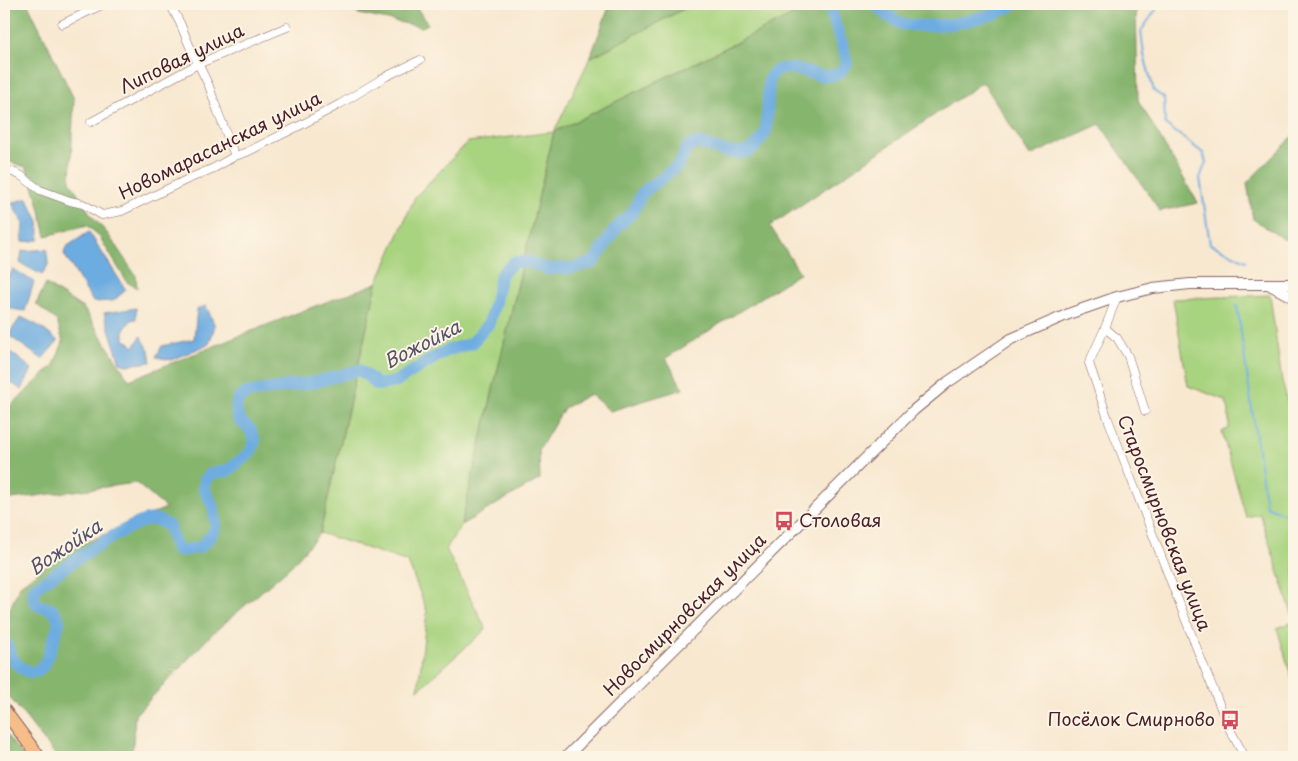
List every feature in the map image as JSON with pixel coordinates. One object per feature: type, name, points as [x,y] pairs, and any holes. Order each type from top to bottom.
[{"type":"main road","points":[[4,710],[40,757]]},
{"type":"street","points":[[62,24],[104,4]]},
{"type":"street","points":[[170,4],[209,86],[235,156]]},
{"type":"street","name":"Липовая улица","points":[[91,122],[198,64],[288,27]]},
{"type":"street","name":"Новомарасанская улица","points":[[4,173],[10,171],[20,175],[40,190],[83,204],[102,215],[122,211],[303,124],[420,60]]},
{"type":"street","name":"Новосмирновская улица","points":[[566,757],[914,410],[948,382],[1011,339],[1071,313],[1117,297],[1153,288],[1190,284],[1294,284]]},
{"type":"street","name":"Новосмирновская улица","points":[[1270,285],[1294,298]]},
{"type":"street","name":"Старосмирновская улица","points":[[1117,297],[1089,363],[1108,419],[1228,728],[1244,757]]},
{"type":"street","points":[[1105,328],[1117,338],[1128,356],[1145,411]]},
{"type":"green space","points":[[4,4],[28,4],[74,99],[70,181],[91,215],[107,233],[136,276],[137,288],[127,282],[99,236],[87,225],[46,236],[37,198],[26,167],[4,160]]},
{"type":"green space","points":[[345,4],[386,4],[395,6],[395,4],[414,4],[428,24],[422,27],[359,14]]},
{"type":"green space","points":[[610,4],[693,4],[590,58]]},
{"type":"green space","points":[[693,4],[815,4],[554,132],[590,58]]},
{"type":"green space","points":[[815,4],[1136,4],[1138,100],[1198,203],[1160,211],[1100,124],[1030,156],[983,82],[770,226],[800,273],[666,358],[683,389],[610,411],[590,394],[564,408],[539,450],[540,479],[461,525],[554,132]]},
{"type":"green space","points":[[554,132],[461,525],[446,549],[486,629],[418,690],[427,611],[408,562],[320,533],[377,283],[415,197],[468,142]]},
{"type":"green space","points":[[1294,135],[1294,237],[1285,240],[1253,219],[1247,183]]},
{"type":"green space","points":[[377,283],[320,533],[290,567],[213,633],[135,715],[132,757],[57,757],[4,690],[4,623],[20,585],[68,550],[166,508],[136,483],[4,500],[4,412],[54,365],[63,342],[57,321],[36,304],[46,284],[84,309],[129,380]]},
{"type":"green space","points":[[1270,295],[1282,381],[1292,419],[1294,419],[1294,620],[1260,514],[1246,517],[1222,432],[1229,428],[1229,410],[1225,400],[1188,386],[1173,299]]},
{"type":"green space","points":[[1294,622],[1294,686],[1277,628]]},
{"type":"green space","points":[[4,731],[23,757],[4,757]]},
{"type":"water","points":[[27,198],[39,221],[39,240],[22,242],[23,224],[12,203]]},
{"type":"water","points":[[89,232],[126,290],[113,301],[93,302],[64,254],[66,247]]},
{"type":"water","points":[[47,249],[48,265],[42,275],[20,263],[22,251]]},
{"type":"water","points":[[13,269],[34,282],[25,311],[4,307],[4,286]]},
{"type":"water","points":[[206,306],[215,326],[209,344],[171,360],[156,357],[162,346],[194,339],[197,309]]},
{"type":"water","points":[[136,308],[136,319],[131,320],[124,330],[124,340],[134,347],[141,336],[149,350],[151,362],[126,365],[120,363],[104,313]]},
{"type":"water","points":[[21,317],[39,326],[58,341],[42,359],[8,335]]},
{"type":"water","points":[[8,350],[32,369],[22,390],[4,378],[4,351]]},
{"type":"waterway","name":"Вожойка","points":[[4,639],[13,659],[20,667],[32,673],[41,668],[46,660],[59,622],[53,610],[38,605],[35,602],[34,588],[94,548],[130,527],[154,519],[168,525],[177,550],[200,547],[212,535],[216,525],[213,506],[204,489],[205,480],[212,473],[227,471],[250,453],[255,441],[250,429],[239,420],[236,408],[238,400],[246,393],[315,382],[359,370],[377,385],[395,382],[446,351],[472,343],[489,323],[501,274],[514,262],[529,262],[547,269],[572,268],[594,262],[616,228],[633,212],[642,193],[679,165],[688,146],[699,143],[723,151],[737,153],[750,151],[766,132],[769,79],[773,73],[780,69],[788,68],[831,76],[839,73],[847,64],[830,4]]},
{"type":"waterway","name":"Вожойка","points":[[874,4],[885,14],[902,24],[923,26],[953,24],[991,15],[1016,4]]},
{"type":"waterway","points":[[1160,4],[1141,31],[1144,55],[1154,91],[1164,98],[1165,124],[1203,153],[1206,162],[1200,178],[1210,244],[1246,261]]},
{"type":"waterway","points":[[1237,305],[1266,506],[1294,518]]},
{"type":"place","name":"Столовая","points":[[784,521]]},
{"type":"place","name":"Посёлок Смирново","points":[[1230,720]]}]
